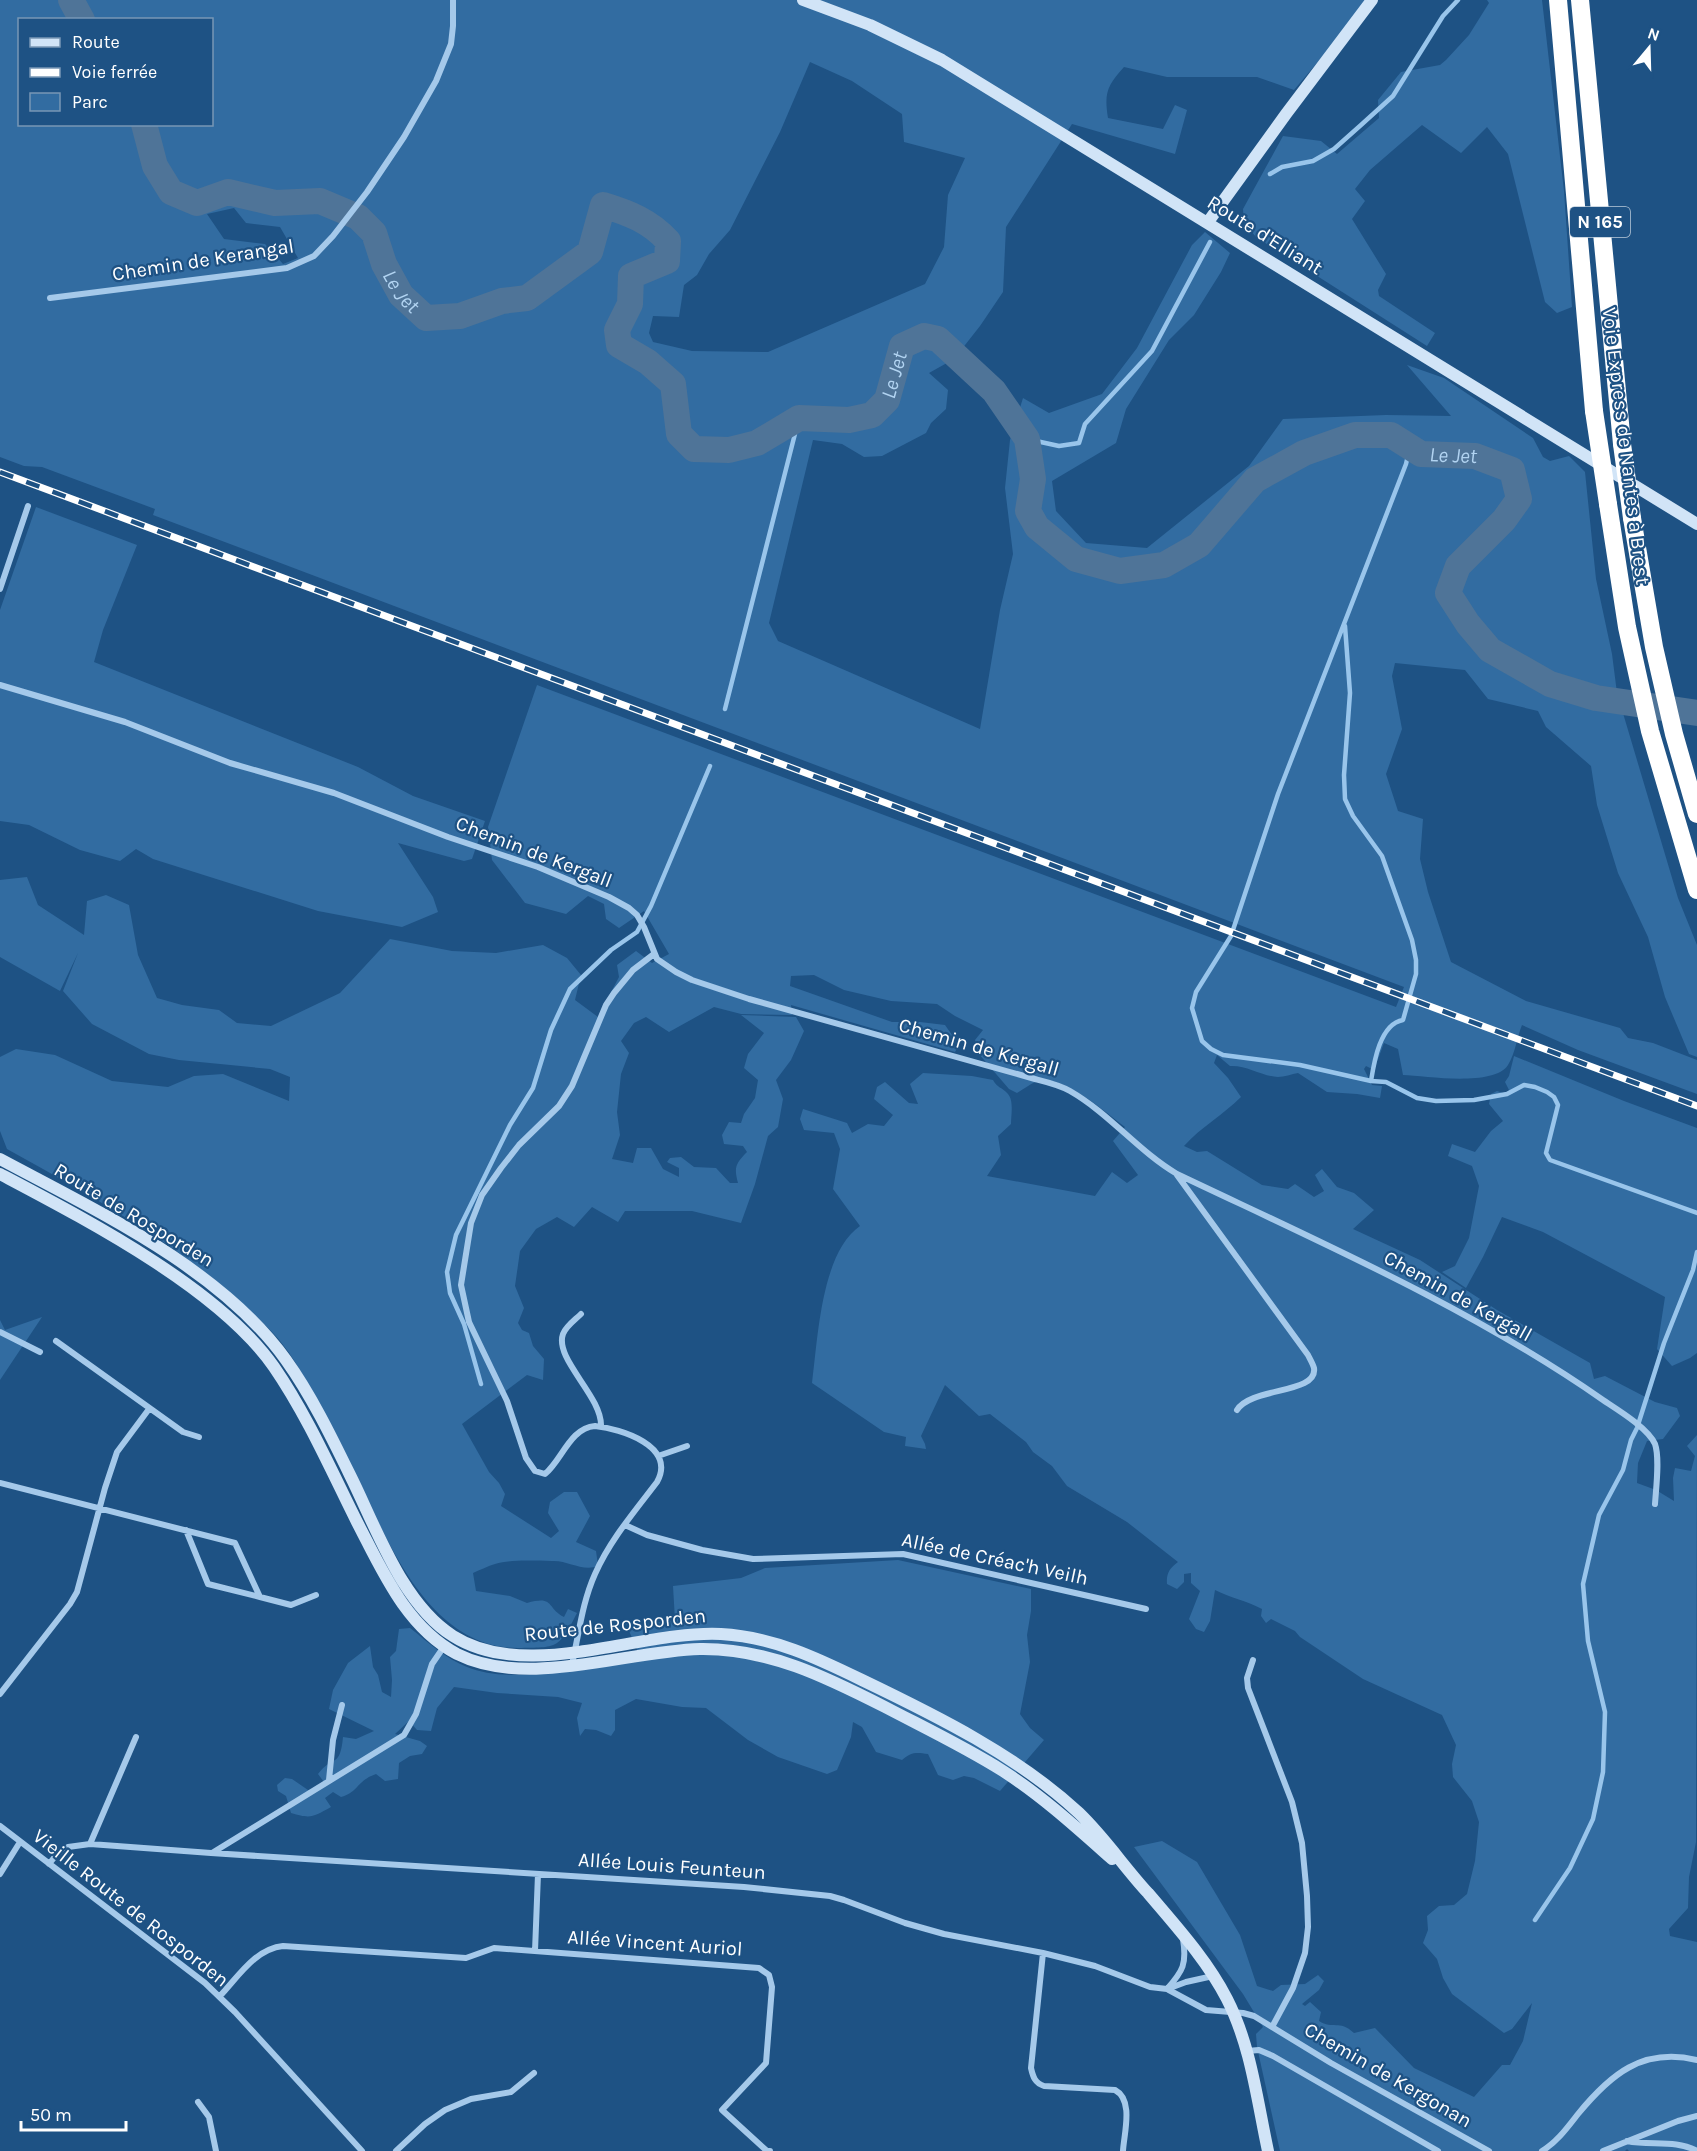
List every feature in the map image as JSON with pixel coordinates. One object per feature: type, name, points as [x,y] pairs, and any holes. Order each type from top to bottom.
[{"type":"highway","name":"Voie Express de Nantes à Brest","points":[[1558,0],[1594,411],[1627,627],[1650,731],[1697,890]]},
{"type":"highway","name":"Voie Express de Nantes à Brest","points":[[1580,0],[1622,444],[1632,519],[1654,647],[1674,734],[1697,814]]},
{"type":"main road","name":"Route d'Elliant","points":[[802,0],[870,25],[942,60],[1697,524]]},
{"type":"main road","points":[[1208,222],[1372,0]]},
{"type":"main road","name":"Route de Rosporden","points":[[0,1159],[100,1214],[186,1267],[219,1291],[259,1328],[278,1350],[304,1389],[347,1468],[399,1573],[448,1641],[467,1658],[504,1667],[525,1669],[699,1649],[731,1650],[779,1660],[802,1668],[945,1738],[1005,1773],[1066,1819],[1134,1877]]},
{"type":"main road","name":"Route de Rosporden","points":[[0,1174],[77,1216],[165,1270],[214,1306],[254,1343],[274,1367],[294,1401],[394,1591],[421,1627],[448,1641],[466,1643],[501,1653],[525,1655],[575,1652],[663,1639],[717,1634],[763,1640],[811,1656],[915,1706],[970,1736],[1030,1774],[1078,1812],[1120,1858],[1213,1976],[1233,2012],[1247,2051],[1268,2151]]},
{"type":"street","name":"Chemin de Kerangal","points":[[50,298],[161,285],[297,265],[307,261],[320,251],[384,169],[421,109],[436,81],[451,44],[453,0]]},
{"type":"street","points":[[0,589],[28,506]]},
{"type":"street","name":"Chemin de Kergall","points":[[0,685],[125,722],[230,763],[334,793],[448,837],[538,867],[609,897],[629,908],[641,921],[657,960],[676,972],[716,988],[1059,1086],[1099,1110],[1153,1157],[1177,1174],[1444,1304],[1587,1389],[1641,1428],[1655,1444],[1655,1503]]},
{"type":"street","points":[[572,1664],[579,1627],[594,1577],[612,1543],[660,1477],[661,1461],[651,1447],[639,1439],[601,1426],[589,1426],[574,1437],[545,1474],[535,1471],[526,1458],[507,1401],[469,1322],[461,1285],[471,1222],[482,1195],[519,1145],[559,1106],[572,1086],[606,1005],[633,970],[654,954]]},
{"type":"street","name":"Chemin de Kergall","points":[[1177,1174],[1308,1355],[1314,1368],[1313,1375],[1307,1383],[1253,1398],[1241,1403],[1237,1410]]},
{"type":"street","points":[[582,1314],[566,1329],[562,1345],[567,1358],[599,1409],[601,1426]]},
{"type":"street","points":[[0,1332],[40,1352]]},
{"type":"street","points":[[56,1341],[183,1432],[199,1437]]},
{"type":"street","points":[[0,1694],[77,1592],[117,1452],[149,1409]]},
{"type":"street","points":[[658,1456],[687,1446]]},
{"type":"street","points":[[0,1483],[236,1543],[260,1597]]},
{"type":"street","name":"Allée de Créac'h Veilh","points":[[625,1525],[647,1535],[702,1550],[753,1559],[903,1554],[1146,1609]]},
{"type":"street","points":[[186,1530],[208,1584],[291,1605],[316,1595]]},
{"type":"street","points":[[211,1853],[404,1735],[416,1714],[432,1664],[448,1641]]},
{"type":"street","name":"Chemin de Kergonan","points":[[1252,1660],[1247,1678],[1248,1688],[1292,1802],[1302,1843],[1307,1896],[1308,1928],[1305,1953],[1293,1988],[1272,2027]]},
{"type":"street","points":[[329,1780],[333,1740],[342,1705]]},
{"type":"street","points":[[90,1844],[136,1737]]},
{"type":"street","name":"Vieille Route de Rosporden","points":[[0,1826],[99,1900],[220,1996],[362,2151]]},
{"type":"street","points":[[0,1874],[20,1842]]},
{"type":"street","name":"Allée Louis Feunteun","points":[[49,1864],[57,1854],[68,1847],[90,1844],[754,1888],[830,1896],[905,1923],[944,1934],[1043,1953],[1095,1966],[1157,1989],[1167,1989],[1206,2010],[1233,2012]]},
{"type":"street","points":[[535,1951],[537,1874]]},
{"type":"street","points":[[1167,1989],[1184,1966],[1185,1953],[1182,1935]]},
{"type":"street","name":"Allée Vincent Auriol","points":[[220,1996],[260,1954],[275,1947],[466,1958],[494,1948],[750,1966],[766,1972],[771,1979],[766,2062],[722,2110],[767,2151],[770,2151]]},
{"type":"street","points":[[1043,1953],[1032,2075],[1038,2084],[1044,2086],[1121,2093],[1125,2098],[1126,2108],[1123,2151]]},
{"type":"street","points":[[1167,1989],[1213,1976]]},
{"type":"street","name":"Chemin de Kergonan","points":[[1233,2012],[1254,2016],[1331,2063],[1489,2151]]},
{"type":"street","name":"Chemin de Kergonan","points":[[1247,2051],[1259,2050],[1273,2056],[1438,2151]]},
{"type":"street","points":[[1542,2151],[1560,2137],[1592,2097],[1618,2073],[1644,2061],[1664,2057],[1682,2056],[1697,2060]]},
{"type":"street","points":[[396,2151],[425,2124],[445,2110],[471,2098],[511,2092],[534,2073]]},
{"type":"street","points":[[198,2102],[209,2117],[216,2151]]},
{"type":"street","points":[[1603,2151],[1678,2121],[1697,2116]]},
{"type":"street","points":[[1627,2141],[1641,2144],[1677,2143],[1697,2151]]},
{"type":"street","points":[[349,2151],[356,2144]]},
{"type":"green space","points":[[0,0],[1367,0],[1355,18],[1294,90],[1257,77],[1167,77],[1124,67],[1108,90],[1106,102],[1108,118],[1163,129],[1175,105],[1187,110],[1175,154],[1072,124],[1006,227],[1003,292],[954,359],[929,373],[948,390],[946,409],[931,423],[926,433],[882,456],[864,457],[842,444],[813,440],[769,623],[778,641],[980,729],[1000,610],[1013,554],[1005,488],[1010,440],[1023,398],[1049,413],[1102,394],[1137,348],[1192,245],[1205,232],[1230,253],[1194,315],[1169,340],[1126,409],[1116,443],[1052,481],[1056,511],[1086,543],[1147,548],[1249,466],[1283,419],[1386,415],[1451,416],[1407,365],[1444,378],[1533,438],[1543,457],[1550,461],[1569,456],[1585,472],[1596,579],[1612,654],[1617,693],[1678,898],[1697,945],[1697,1057],[1689,1054],[1665,997],[1648,937],[1618,873],[1597,805],[1591,766],[1546,727],[1538,711],[1488,699],[1465,670],[1395,663],[1392,676],[1402,729],[1386,774],[1398,811],[1423,819],[1420,859],[1428,892],[1451,962],[1526,1001],[1620,1028],[1628,1038],[1653,1043],[1697,1060],[1697,1094],[1578,1050],[1522,1025],[1508,1065],[1500,1072],[1475,1078],[1403,1075],[1398,1049],[1384,1043],[1374,1070],[1366,1066],[1364,1069],[1372,1085],[1382,1086],[1380,1098],[1327,1092],[1298,1073],[1280,1077],[1272,1076],[1242,1067],[1230,1066],[1217,1055],[1214,1063],[1241,1097],[1184,1146],[1197,1152],[1207,1151],[1262,1185],[1288,1189],[1295,1184],[1314,1197],[1324,1191],[1315,1175],[1322,1169],[1337,1187],[1354,1193],[1374,1210],[1353,1229],[1420,1260],[1497,1310],[1590,1363],[1594,1379],[1605,1376],[1655,1402],[1677,1408],[1680,1416],[1663,1439],[1647,1441],[1638,1463],[1637,1483],[1656,1490],[1674,1501],[1675,1468],[1691,1471],[1695,1456],[1687,1446],[1697,1435],[1696,1842],[1689,1877],[1688,1908],[1669,1929],[1670,1936],[1697,1942],[1697,2151],[1629,2151],[1627,2149],[1625,2151],[1280,2151],[1257,2047],[1256,2034],[1263,2027],[1243,1994],[1134,1847],[1162,1841],[1197,1862],[1240,1935],[1257,1986],[1273,1991],[1281,1985],[1305,1984],[1318,1975],[1324,1981],[1319,1990],[1302,2004],[1305,2006],[1310,2002],[1321,2012],[1319,2021],[1328,2025],[1344,2026],[1354,2033],[1375,2028],[1414,2068],[1474,2097],[1502,2065],[1510,2065],[1523,2041],[1532,2003],[1512,2029],[1504,2033],[1452,1994],[1443,1978],[1437,1959],[1423,1943],[1428,1930],[1427,1916],[1439,1906],[1454,1905],[1467,1894],[1475,1861],[1479,1822],[1472,1801],[1453,1777],[1452,1764],[1456,1745],[1442,1715],[1363,1679],[1300,1637],[1295,1631],[1271,1619],[1266,1623],[1261,1616],[1262,1609],[1215,1590],[1210,1621],[1204,1632],[1196,1629],[1189,1619],[1200,1591],[1191,1583],[1191,1573],[1184,1574],[1184,1582],[1177,1589],[1167,1584],[1169,1571],[1178,1562],[1127,1522],[1067,1486],[1052,1466],[1033,1452],[1026,1442],[990,1414],[979,1416],[945,1385],[921,1436],[926,1449],[905,1446],[906,1437],[884,1432],[812,1383],[820,1321],[829,1276],[847,1239],[860,1226],[833,1189],[840,1149],[834,1133],[804,1130],[800,1119],[803,1109],[847,1123],[852,1133],[868,1124],[884,1126],[893,1115],[874,1099],[877,1087],[885,1082],[909,1103],[918,1104],[910,1084],[923,1073],[972,1076],[993,1080],[1010,1097],[1011,1124],[998,1136],[1001,1155],[987,1176],[1095,1196],[1112,1172],[1127,1183],[1138,1175],[1113,1141],[1125,1127],[1074,1090],[1052,1081],[1037,1081],[1017,1093],[1009,1089],[978,1053],[975,1040],[983,1030],[937,1004],[891,1001],[844,990],[814,975],[791,976],[790,986],[892,1022],[945,1025],[959,1045],[955,1052],[791,1005],[792,1015],[741,1014],[714,1007],[669,1032],[646,1017],[634,1023],[621,1041],[629,1053],[621,1074],[617,1112],[620,1135],[612,1159],[633,1163],[637,1148],[651,1148],[663,1169],[679,1177],[679,1168],[667,1162],[670,1158],[681,1157],[694,1167],[716,1168],[730,1183],[738,1183],[736,1166],[747,1152],[743,1146],[724,1144],[722,1135],[729,1122],[741,1123],[755,1098],[758,1080],[744,1068],[748,1054],[764,1033],[741,1015],[796,1017],[804,1031],[791,1060],[776,1080],[783,1099],[778,1127],[768,1136],[755,1184],[741,1223],[692,1211],[625,1211],[618,1222],[592,1207],[574,1227],[557,1217],[536,1229],[520,1251],[515,1286],[524,1308],[518,1323],[522,1330],[529,1333],[533,1346],[544,1359],[543,1380],[527,1375],[462,1424],[489,1472],[505,1494],[501,1506],[551,1538],[559,1531],[548,1513],[550,1502],[564,1492],[577,1492],[590,1516],[576,1542],[596,1551],[598,1566],[586,1568],[558,1561],[516,1561],[502,1562],[473,1573],[476,1591],[510,1596],[527,1603],[546,1602],[564,1617],[568,1609],[577,1613],[561,1640],[541,1647],[518,1648],[487,1643],[460,1631],[437,1612],[416,1588],[399,1561],[304,1378],[270,1330],[241,1302],[178,1252],[111,1208],[7,1149],[0,1131],[0,1057],[16,1049],[55,1055],[112,1081],[168,1087],[194,1076],[223,1074],[289,1101],[290,1077],[270,1069],[179,1060],[149,1054],[92,1024],[63,991],[78,953],[60,991],[0,957],[0,880],[27,877],[38,905],[84,935],[87,901],[106,895],[129,905],[138,955],[157,998],[182,1005],[219,1010],[237,1023],[271,1026],[340,993],[390,939],[452,951],[496,953],[543,945],[567,958],[581,975],[575,1000],[598,1017],[619,977],[617,965],[636,951],[652,963],[669,954],[644,911],[619,928],[606,919],[604,904],[588,896],[566,914],[525,903],[492,860],[488,827],[537,685],[1396,1007],[1404,987],[153,515],[155,509],[42,467],[24,466],[0,457]],"holes":[[[810,62],[852,81],[902,114],[904,142],[965,158],[948,195],[944,247],[925,284],[768,352],[692,351],[653,342],[649,333],[653,316],[679,317],[684,285],[697,275],[709,254],[730,230],[780,132]],[[234,208],[246,223],[280,227],[298,258],[283,264],[265,244],[224,239],[207,214]]]},
{"type":"green space","points":[[1487,0],[1542,0],[1564,191],[1572,307],[1557,313],[1545,302],[1508,154],[1487,127],[1461,153],[1422,125],[1370,170],[1355,189],[1365,201],[1352,219],[1386,274],[1378,290],[1379,296],[1435,333],[1427,346],[1256,237],[1244,223],[1243,209],[1283,136],[1321,141],[1337,154],[1379,118],[1378,100],[1401,72],[1440,65],[1446,60],[1469,35],[1489,3]]},
{"type":"green space","points":[[36,507],[137,545],[103,630],[94,662],[358,767],[413,796],[485,821],[472,859],[464,861],[398,843],[433,897],[438,912],[402,927],[318,911],[153,859],[136,849],[120,861],[80,850],[29,825],[0,821],[0,610]]},
{"type":"green space","points":[[1514,1056],[1697,1128],[1697,1353],[1690,1358],[1672,1366],[1657,1349],[1665,1297],[1543,1232],[1502,1217],[1466,1288],[1442,1272],[1455,1266],[1469,1238],[1479,1186],[1472,1166],[1448,1156],[1452,1144],[1475,1152],[1491,1131],[1503,1121],[1489,1104],[1491,1094],[1497,1091],[1506,1094],[1509,1090],[1505,1082],[1509,1076]]},
{"type":"green space","points":[[42,1317],[0,1380],[0,1320],[5,1330]]},
{"type":"green space","points":[[898,1560],[1031,1589],[1031,1611],[1027,1635],[1030,1662],[1020,1714],[1030,1728],[1044,1740],[1000,1791],[974,1778],[964,1776],[953,1780],[938,1775],[928,1754],[914,1753],[902,1760],[876,1752],[862,1727],[853,1722],[851,1737],[837,1770],[827,1774],[778,1757],[748,1740],[706,1708],[682,1707],[636,1699],[615,1710],[615,1730],[611,1736],[596,1730],[585,1729],[580,1736],[577,1718],[582,1703],[558,1697],[497,1693],[454,1687],[437,1708],[431,1731],[417,1730],[409,1721],[395,1734],[420,1741],[427,1746],[422,1754],[410,1756],[399,1763],[398,1779],[385,1781],[376,1774],[347,1795],[341,1797],[333,1792],[325,1798],[331,1807],[312,1816],[291,1813],[286,1796],[278,1791],[277,1785],[285,1778],[292,1779],[308,1790],[316,1789],[324,1782],[318,1774],[338,1757],[343,1737],[356,1739],[374,1731],[329,1709],[333,1690],[348,1663],[370,1646],[373,1667],[378,1675],[382,1692],[391,1697],[390,1657],[396,1651],[399,1629],[410,1628],[452,1660],[485,1672],[529,1675],[577,1670],[641,1659],[624,1619],[640,1625],[675,1620],[673,1586],[741,1578],[765,1568]]},
{"type":"waterway","name":"Le Jet","points":[[71,0],[81,18]]},
{"type":"waterway","points":[[1270,174],[1282,167],[1313,161],[1334,149],[1393,96],[1443,16],[1458,0]]},
{"type":"waterway","name":"Le Jet","points":[[145,126],[155,166],[171,192],[197,203],[228,192],[275,203],[320,201],[358,217],[374,233],[384,264],[401,295],[426,318],[460,316],[502,301],[527,298],[590,252],[603,205],[646,223],[668,241],[667,261],[631,276],[630,304],[617,330],[619,345],[648,362],[673,384],[679,434],[694,449],[729,450],[757,443],[799,418],[849,420],[872,415],[887,400],[902,346],[924,336],[938,339],[994,391],[1027,439],[1033,479],[1028,511],[1037,527],[1076,559],[1120,571],[1164,565],[1199,545],[1255,480],[1304,453],[1355,435],[1391,435],[1421,454],[1475,456],[1512,470],[1519,499],[1504,520],[1458,566],[1448,593],[1468,624],[1490,650],[1550,684],[1596,698],[1697,713]]},
{"type":"waterway","points":[[1027,439],[1059,446],[1079,443],[1085,424],[1152,351],[1210,242]]},
{"type":"waterway","points":[[725,709],[799,418]]},
{"type":"waterway","points":[[1410,447],[1406,464],[1278,794],[1231,936],[1196,992],[1192,1008],[1202,1041],[1223,1055],[1300,1065],[1371,1081],[1386,1082],[1417,1098],[1436,1101],[1474,1100],[1507,1094],[1524,1085],[1535,1087],[1554,1097],[1558,1105],[1546,1153],[1550,1160],[1697,1213]]},
{"type":"waterway","points":[[1345,626],[1350,693],[1344,775],[1345,799],[1353,816],[1382,856],[1412,940],[1416,960],[1416,974],[1403,1020],[1395,1023],[1384,1036],[1376,1054],[1371,1081]]},
{"type":"waterway","points":[[481,1384],[464,1324],[450,1293],[447,1272],[456,1235],[510,1125],[533,1088],[551,1030],[570,989],[611,950],[637,932],[651,906],[710,766]]},
{"type":"waterway","points":[[1535,1920],[1570,1868],[1593,1819],[1603,1772],[1605,1712],[1588,1641],[1583,1584],[1599,1515],[1623,1470],[1631,1440],[1637,1428],[1664,1343],[1693,1270],[1697,1252]]},
{"type":"railway","points":[[0,472],[1697,1106]]}]
